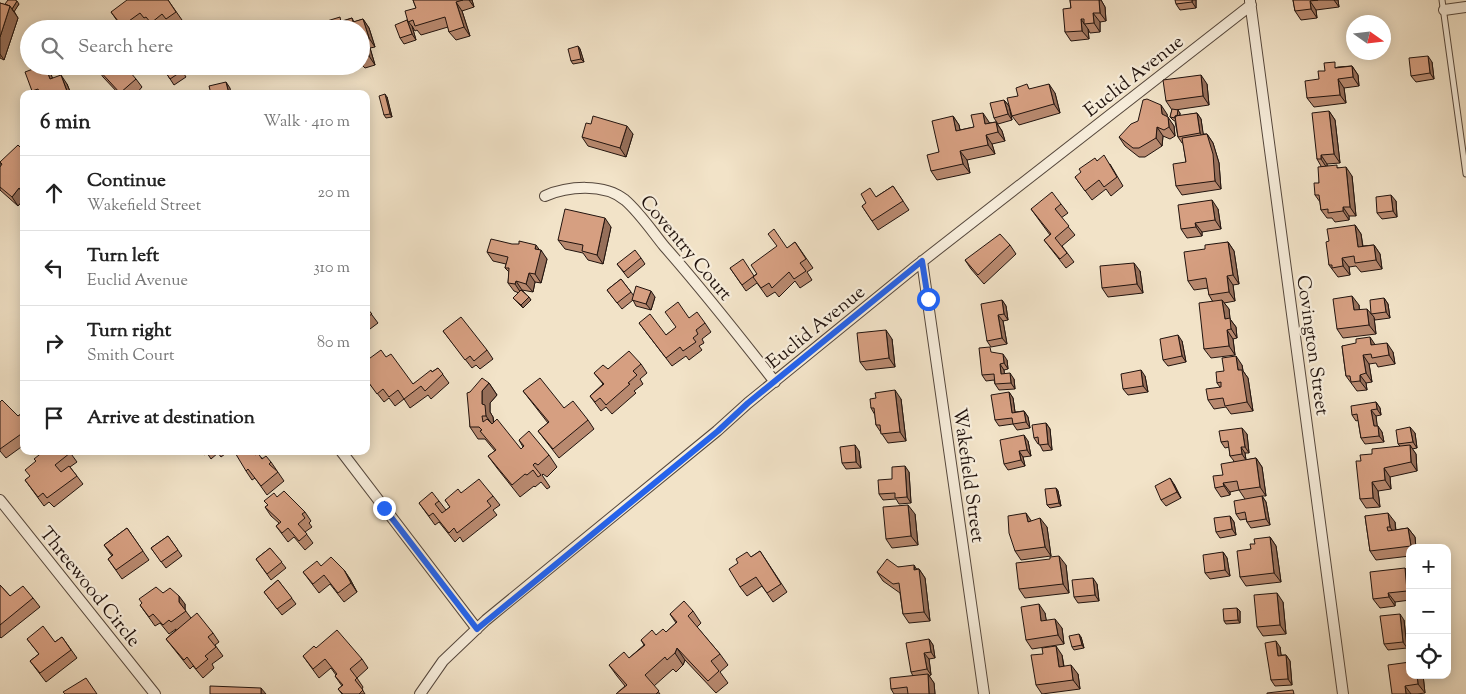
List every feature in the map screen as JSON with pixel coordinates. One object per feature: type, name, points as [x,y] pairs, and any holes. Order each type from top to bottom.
[{"type":"street","name":"Euclid Avenue","points":[[420,694],[443,661],[477,629],[922,261],[1250,3]]},
{"type":"street","name":"Covington Street","points":[[1250,3],[1343,694]]},
{"type":"street","points":[[1443,5],[1466,7]]},
{"type":"street","name":"Coventry Court","points":[[545,196],[558,190],[589,188],[607,192],[624,199],[690,276],[775,382]]},
{"type":"street","name":"Wakefield Street","points":[[922,261],[984,694]]},
{"type":"street","points":[[343,455],[477,629]]},
{"type":"street","name":"Threewood Circle","points":[[0,500],[154,694]]},
{"type":"lane","points":[[1443,5],[1466,174]]},
{"type":"building","points":[[8,0],[17,1],[12,9],[5,4]]},
{"type":"building","points":[[127,0],[168,0],[176,12],[166,19],[162,14],[155,20],[148,20],[140,13],[130,20],[117,20],[111,12]]},
{"type":"building","points":[[413,0],[463,0],[456,2],[464,27],[449,32],[445,17],[415,26],[413,20],[408,22],[405,11],[416,8]]},
{"type":"building","points":[[1070,0],[1099,0],[1100,13],[1093,13],[1094,23],[1084,24],[1084,19],[1081,19],[1082,31],[1065,32],[1063,9],[1071,8]]},
{"type":"building","points":[[1175,0],[1192,0],[1192,2],[1176,4]]},
{"type":"building","points":[[1293,0],[1318,0],[1310,1],[1311,9],[1295,11]]},
{"type":"building","points":[[0,3],[10,6],[0,37]]},
{"type":"building","points":[[407,20],[412,34],[400,38],[395,25]]},
{"type":"building","points":[[578,46],[581,59],[571,61],[568,49]]},
{"type":"building","points":[[1428,56],[1430,73],[1411,76],[1409,58]]},
{"type":"building","points":[[1335,62],[1335,68],[1352,66],[1353,77],[1338,79],[1340,95],[1307,98],[1305,81],[1319,79],[1318,71],[1325,71],[1324,63]]},
{"type":"building","points":[[26,75],[48,75],[50,79],[61,75],[67,90],[38,89],[32,90]]},
{"type":"building","points":[[103,75],[133,75],[136,79],[123,90],[117,90]]},
{"type":"building","points":[[167,75],[176,75],[170,79]]},
{"type":"building","points":[[1201,75],[1203,96],[1166,101],[1163,80]]},
{"type":"building","points":[[226,82],[228,90],[210,90],[209,86]]},
{"type":"building","points":[[1027,84],[1029,89],[1049,84],[1054,104],[1012,116],[1007,98],[1018,96],[1016,88]]},
{"type":"building","points":[[385,94],[390,114],[384,115],[379,96]]},
{"type":"building","points":[[1147,99],[1161,105],[1162,114],[1168,117],[1169,127],[1164,130],[1157,127],[1156,138],[1139,148],[1133,148],[1119,137],[1131,124],[1138,121],[1143,100]]},
{"type":"building","points":[[1004,100],[1008,114],[994,118],[990,103]]},
{"type":"building","points":[[1172,109],[1178,110],[1175,118],[1170,117]]},
{"type":"building","points":[[1329,111],[1334,154],[1321,155],[1321,159],[1317,159],[1312,113]]},
{"type":"building","points":[[983,113],[985,124],[996,122],[998,132],[986,135],[988,145],[960,151],[963,164],[931,171],[927,155],[939,152],[932,121],[953,116],[956,131],[974,127],[971,115]]},
{"type":"building","points":[[1197,113],[1200,133],[1178,137],[1175,116]]},
{"type":"building","points":[[593,116],[627,126],[620,148],[582,137],[586,123],[591,124]]},
{"type":"building","points":[[1207,134],[1213,154],[1215,181],[1176,186],[1173,164],[1186,162],[1182,138]]},
{"type":"building","points":[[18,145],[20,147],[20,189],[12,197],[0,187],[0,167],[2,164],[0,162]]},
{"type":"building","points":[[1104,155],[1117,177],[1104,187],[1099,180],[1085,191],[1075,177],[1081,172],[1079,169],[1095,158],[1097,161]]},
{"type":"building","points":[[1337,165],[1337,168],[1346,167],[1350,207],[1343,207],[1343,211],[1328,213],[1328,209],[1321,210],[1319,195],[1315,195],[1314,183],[1319,183],[1318,167]]},
{"type":"building","points":[[893,186],[903,201],[872,221],[862,206],[866,203],[861,194],[870,188],[876,197]]},
{"type":"building","points":[[1052,192],[1061,204],[1055,209],[1069,226],[1055,238],[1067,253],[1060,259],[1044,240],[1051,234],[1031,209]]},
{"type":"building","points":[[1391,195],[1393,211],[1377,213],[1376,197]]},
{"type":"building","points":[[1212,200],[1215,220],[1195,223],[1196,227],[1181,229],[1178,205]]},
{"type":"building","points":[[565,209],[605,218],[597,255],[582,251],[583,245],[558,240]]},
{"type":"building","points":[[1355,225],[1358,247],[1374,245],[1376,260],[1355,263],[1354,256],[1342,258],[1343,266],[1332,268],[1332,265],[1329,265],[1326,242],[1329,241],[1327,229]]},
{"type":"building","points":[[774,229],[787,248],[795,242],[806,259],[800,263],[806,271],[794,279],[789,272],[772,288],[769,283],[761,288],[753,277],[757,274],[751,265],[777,246],[768,234]]},
{"type":"building","points":[[1000,234],[1010,245],[978,275],[965,260]]},
{"type":"building","points":[[491,239],[512,244],[519,244],[519,241],[536,245],[535,249],[541,250],[535,274],[529,273],[526,284],[516,281],[515,284],[508,283],[509,268],[505,268],[508,257],[487,252]]},
{"type":"building","points":[[1228,242],[1233,275],[1227,276],[1229,292],[1209,295],[1206,278],[1188,281],[1184,252],[1205,249],[1205,245]]},
{"type":"building","points":[[635,250],[641,258],[624,272],[617,264]]},
{"type":"building","points":[[743,259],[754,276],[742,285],[730,268]]},
{"type":"building","points":[[1134,263],[1137,284],[1102,288],[1100,266]]},
{"type":"building","points":[[621,279],[631,292],[617,303],[607,290]]},
{"type":"building","points":[[636,286],[651,291],[646,304],[632,300]]},
{"type":"building","points":[[521,290],[529,297],[521,305],[513,298]]},
{"type":"building","points":[[1352,296],[1354,310],[1367,309],[1369,325],[1337,329],[1333,299]]},
{"type":"building","points":[[1384,298],[1386,312],[1371,314],[1370,300]]},
{"type":"building","points":[[1002,300],[1004,314],[998,315],[1002,338],[987,341],[981,304]]},
{"type":"building","points":[[1222,300],[1225,319],[1230,318],[1231,329],[1227,330],[1229,346],[1204,349],[1199,303]]},
{"type":"building","points":[[678,302],[689,318],[697,312],[705,323],[696,330],[698,334],[693,338],[696,342],[683,351],[680,347],[666,358],[639,323],[650,314],[666,335],[676,327],[665,312]]},
{"type":"building","points":[[461,317],[487,350],[474,361],[470,356],[465,360],[443,331]]},
{"type":"building","points":[[886,330],[889,358],[860,362],[857,333]]},
{"type":"building","points":[[1178,335],[1182,356],[1163,360],[1160,339]]},
{"type":"building","points":[[1370,337],[1371,345],[1387,343],[1389,355],[1372,358],[1371,354],[1363,355],[1366,373],[1360,375],[1360,381],[1351,382],[1350,376],[1346,376],[1342,346],[1356,343],[1356,339]]},
{"type":"building","points":[[990,347],[991,352],[1003,354],[1004,363],[1000,364],[1001,374],[1010,373],[1011,383],[995,384],[994,374],[982,375],[979,348]]},
{"type":"building","points":[[381,350],[386,357],[391,354],[413,384],[431,370],[432,372],[438,368],[443,374],[425,391],[421,386],[404,399],[398,390],[389,397],[383,389],[377,394],[370,384],[370,358]]},
{"type":"building","points":[[629,351],[641,364],[633,371],[637,375],[628,383],[630,384],[606,405],[600,398],[595,402],[590,396],[604,384],[594,373],[603,365],[608,369]]},
{"type":"building","points":[[1236,356],[1238,370],[1242,370],[1247,402],[1225,406],[1223,398],[1208,400],[1206,389],[1221,387],[1221,382],[1217,383],[1216,372],[1224,371],[1222,358]]},
{"type":"building","points":[[1141,370],[1143,386],[1123,389],[1121,374]]},
{"type":"building","points":[[482,378],[489,383],[482,391],[482,404],[485,405],[486,416],[482,416],[483,422],[487,419],[492,424],[497,419],[521,449],[524,446],[519,440],[529,431],[549,455],[538,465],[535,463],[533,465],[541,475],[538,477],[533,470],[512,485],[488,456],[496,450],[480,431],[482,430],[479,427],[470,427],[467,393]]},
{"type":"building","points":[[540,378],[564,408],[573,401],[588,420],[553,449],[538,431],[549,422],[523,391]]},
{"type":"building","points":[[895,390],[900,432],[881,434],[880,425],[876,425],[874,408],[871,408],[870,399],[876,398],[875,393]]},
{"type":"building","points":[[1009,392],[1012,413],[1024,411],[1026,422],[1013,424],[1012,418],[995,420],[991,395]]},
{"type":"building","points":[[2,400],[18,416],[20,415],[20,435],[0,449],[0,402]]},
{"type":"building","points":[[1376,402],[1377,409],[1371,410],[1374,426],[1378,426],[1379,436],[1361,438],[1357,414],[1352,415],[1351,406]]},
{"type":"building","points":[[1046,423],[1048,444],[1039,445],[1038,437],[1034,438],[1032,425]]},
{"type":"building","points":[[1410,427],[1413,442],[1398,444],[1396,430]]},
{"type":"building","points":[[1242,428],[1245,447],[1241,447],[1242,454],[1230,456],[1228,441],[1221,442],[1219,431]]},
{"type":"building","points":[[1024,435],[1027,450],[1019,451],[1021,460],[1004,464],[1000,440]]},
{"type":"building","points":[[855,445],[856,462],[842,463],[840,447]]},
{"type":"building","points":[[1410,445],[1411,462],[1384,468],[1385,480],[1372,482],[1373,498],[1360,499],[1356,461],[1361,461],[1360,455],[1372,454],[1372,449]]},
{"type":"building","points":[[39,455],[68,455],[55,465],[61,472],[69,466],[77,476],[47,498],[43,493],[38,497],[25,480],[30,476],[25,470],[36,461],[34,459]]},
{"type":"building","points":[[236,455],[259,455],[262,459],[266,456],[271,462],[269,464],[278,472],[261,486],[248,469],[246,471]]},
{"type":"building","points":[[1256,458],[1260,487],[1239,490],[1237,481],[1223,483],[1224,486],[1215,488],[1213,476],[1223,475],[1221,464]]},
{"type":"building","points":[[905,466],[907,497],[895,498],[895,493],[879,494],[878,480],[892,479],[892,467]]},
{"type":"building","points":[[1170,478],[1177,492],[1161,500],[1155,486]]},
{"type":"building","points":[[479,479],[493,496],[487,501],[491,506],[457,533],[454,528],[449,533],[433,513],[429,516],[419,503],[432,492],[439,501],[435,504],[442,513],[450,507],[445,500],[458,489],[461,493]]},
{"type":"building","points":[[1056,488],[1059,503],[1047,505],[1045,489]]},
{"type":"building","points":[[284,491],[305,512],[302,514],[305,518],[298,524],[307,534],[299,541],[288,528],[282,533],[276,526],[281,522],[265,507],[268,505],[264,501],[274,493],[277,497]]},
{"type":"building","points":[[1262,496],[1266,519],[1247,522],[1245,512],[1236,514],[1234,501]]},
{"type":"building","points":[[908,505],[911,536],[886,539],[883,507]]},
{"type":"building","points":[[1026,513],[1028,522],[1040,518],[1045,547],[1015,551],[1009,533],[1008,516]]},
{"type":"building","points":[[1388,513],[1390,527],[1387,527],[1388,531],[1408,528],[1411,544],[1406,544],[1406,547],[1370,551],[1365,516]]},
{"type":"building","points":[[1230,516],[1232,529],[1216,532],[1214,518]]},
{"type":"building","points":[[127,528],[143,551],[116,570],[108,559],[113,555],[104,545]]},
{"type":"building","points":[[168,536],[178,550],[161,562],[151,548]]},
{"type":"building","points":[[1270,537],[1274,573],[1240,577],[1237,551],[1251,549],[1250,544],[1255,544],[1254,539]]},
{"type":"building","points":[[270,548],[282,562],[267,574],[256,559]]},
{"type":"building","points":[[760,551],[781,584],[767,593],[756,577],[740,587],[729,569],[738,563],[736,559],[747,552],[751,557]]},
{"type":"building","points":[[1223,552],[1225,570],[1205,573],[1203,555]]},
{"type":"building","points":[[1059,556],[1063,584],[1019,589],[1016,563],[1050,559],[1050,557]]},
{"type":"building","points":[[331,557],[344,570],[351,583],[338,593],[324,575],[313,584],[303,572],[317,561],[321,566]]},
{"type":"building","points":[[887,559],[898,567],[914,565],[914,570],[919,569],[924,612],[903,614],[899,583],[893,584],[877,572]]},
{"type":"building","points":[[1405,568],[1406,591],[1388,593],[1389,597],[1373,599],[1370,572]]},
{"type":"building","points":[[1093,578],[1095,595],[1074,597],[1072,580]]},
{"type":"building","points":[[278,580],[292,598],[277,609],[264,592]]},
{"type":"building","points":[[0,585],[10,596],[23,586],[33,598],[0,625]]},
{"type":"building","points":[[156,587],[163,593],[170,588],[179,596],[179,602],[186,611],[171,622],[169,620],[163,625],[153,614],[149,617],[140,605],[142,603],[139,599]]},
{"type":"building","points":[[1277,593],[1280,625],[1257,627],[1254,595]]},
{"type":"building","points":[[684,601],[693,611],[688,616],[720,654],[711,661],[719,671],[708,681],[677,648],[675,653],[667,660],[665,657],[645,675],[659,691],[656,694],[616,694],[627,685],[609,665],[624,652],[629,658],[645,645],[641,640],[652,630],[656,635],[663,629],[666,632],[677,622],[670,614]]},
{"type":"building","points":[[1039,604],[1041,621],[1055,619],[1058,635],[1026,640],[1021,607]]},
{"type":"building","points":[[1237,608],[1238,620],[1224,621],[1223,609]]},
{"type":"building","points":[[197,613],[213,633],[208,637],[216,647],[205,656],[208,659],[196,669],[187,657],[184,660],[166,639]]},
{"type":"building","points":[[1400,614],[1403,642],[1384,644],[1380,616]]},
{"type":"building","points":[[43,626],[55,642],[62,637],[71,650],[40,673],[30,661],[39,654],[27,639]]},
{"type":"building","points":[[337,630],[362,659],[350,669],[357,678],[355,680],[363,690],[359,694],[343,694],[338,689],[343,685],[325,659],[313,669],[303,656],[314,646],[316,648]]},
{"type":"building","points":[[1079,634],[1082,645],[1072,647],[1069,636]]},
{"type":"building","points":[[929,639],[931,652],[924,653],[927,669],[911,672],[906,643]]},
{"type":"building","points":[[1276,641],[1278,656],[1286,655],[1288,679],[1271,680],[1265,643]]},
{"type":"building","points":[[1056,646],[1059,667],[1071,665],[1073,680],[1036,685],[1031,655],[1043,654],[1042,648]]},
{"type":"building","points":[[1406,663],[1406,679],[1417,679],[1418,684],[1405,686],[1406,694],[1392,694],[1388,665]]},
{"type":"building","points":[[928,674],[929,694],[908,694],[907,687],[891,689],[890,678]]},
{"type":"building","points":[[86,678],[97,694],[65,694],[63,692]]},
{"type":"building","points":[[210,686],[261,688],[261,694],[210,694]]},
{"type":"building","points":[[1293,690],[1294,694],[1267,694],[1267,693]]},
{"type":"route","points":[[384,508],[477,629],[922,261],[928,299]]}]
